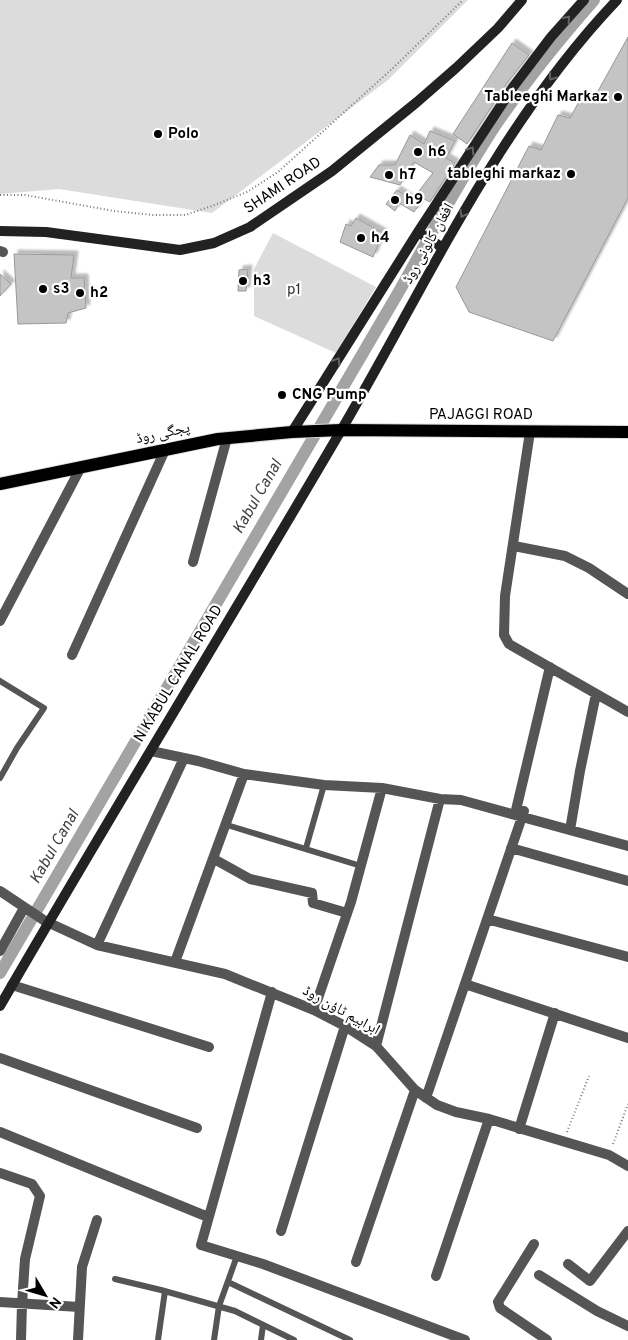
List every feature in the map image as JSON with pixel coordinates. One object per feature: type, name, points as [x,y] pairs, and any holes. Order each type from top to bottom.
[{"type":"main road","name":"SHAMI ROAD","points":[[0,231],[46,232],[180,250],[214,243],[250,227],[332,171],[456,68],[498,28],[522,0]]},
{"type":"main road","points":[[299,432],[513,87],[551,36],[584,0]]},
{"type":"main road","name":"افغان کالونی روڈ","points":[[338,433],[441,247],[482,179],[565,58],[616,0]]},
{"type":"main road","points":[[422,235],[441,247]]},
{"type":"main road","name":"پجگی روڈ","points":[[0,484],[227,438],[299,432],[338,433]]},
{"type":"main road","name":"PAJAGGI ROAD","points":[[338,433],[628,432]]},
{"type":"main road","name":"N KABUL CANAL ROAD","points":[[47,922],[151,751],[338,433]]},
{"type":"main road","points":[[0,1006],[47,922]]},
{"type":"street","points":[[530,432],[505,596],[504,635],[509,644],[628,712]]},
{"type":"street","points":[[193,562],[227,438]]},
{"type":"street","points":[[72,655],[165,450]]},
{"type":"street","points":[[0,621],[81,467]]},
{"type":"street","points":[[514,546],[565,556],[589,568],[628,594]]},
{"type":"street","points":[[426,1098],[524,812],[516,810],[550,667]]},
{"type":"street","points":[[570,830],[596,694]]},
{"type":"street","points":[[151,751],[244,774],[324,785],[382,788],[440,799],[461,800],[628,846]]},
{"type":"street","points":[[97,945],[184,758]]},
{"type":"street","points":[[175,962],[227,825],[244,774]]},
{"type":"street","points":[[314,1010],[347,913],[382,788]]},
{"type":"street","points":[[376,1046],[440,799]]},
{"type":"street","points":[[511,848],[628,881]]},
{"type":"street","points":[[214,859],[250,880],[312,893],[312,903],[347,913]]},
{"type":"street","name":"ابراہیم ٹاؤن روڈ","points":[[0,891],[47,922],[97,945],[225,974],[314,1010],[345,1026],[376,1046],[415,1090],[426,1098],[456,1112],[489,1119],[609,1155],[628,1166]]},
{"type":"street","points":[[0,951],[24,908]]},
{"type":"street","points":[[487,919],[628,957]]},
{"type":"street","points":[[465,984],[628,1038]]},
{"type":"street","points":[[12,985],[208,1047]]},
{"type":"street","points":[[272,992],[201,1245],[263,1264],[465,1340]]},
{"type":"street","points":[[519,1129],[555,1013]]},
{"type":"street","points":[[281,1231],[345,1026]]},
{"type":"street","points":[[0,1058],[197,1128]]},
{"type":"street","points":[[356,1262],[415,1090]]},
{"type":"street","points":[[436,1276],[489,1119]]},
{"type":"street","points":[[0,1132],[208,1217]]},
{"type":"street","points":[[0,1173],[32,1184],[40,1196],[25,1259],[21,1340]]},
{"type":"street","points":[[78,1340],[82,1267],[97,1220]]},
{"type":"street","points":[[568,1264],[590,1280],[628,1231]]},
{"type":"street","points":[[534,1244],[498,1302],[498,1305],[547,1340]]},
{"type":"street","points":[[539,1275],[597,1311],[628,1326]]},
{"type":"street","points":[[0,1302],[79,1307]]},
{"type":"lane","points":[[0,681],[44,708],[17,748],[0,778]]},
{"type":"lane","points":[[306,848],[324,785]]},
{"type":"lane","points":[[227,825],[361,866]]},
{"type":"lane","points":[[214,1340],[219,1306],[238,1256]]},
{"type":"lane","points":[[115,1279],[235,1311],[294,1340]]},
{"type":"lane","points":[[228,1282],[350,1340]]},
{"type":"lane","points":[[158,1340],[165,1291]]},
{"type":"lane","points":[[261,1340],[263,1325]]},
{"type":"path","points":[[0,195],[25,195],[114,211],[153,215],[185,215],[247,192],[278,172],[393,68],[463,0]]},
{"type":"path","points":[[563,1142],[589,1076]]},
{"type":"path","points":[[609,1155],[628,1104]]},
{"type":"green space","name":"Polo","points":[[0,0],[468,0],[388,80],[212,213],[59,189],[0,194]]},
{"type":"green space","name":"p1","points":[[273,233],[376,287],[336,353],[254,316],[254,269]]},
{"type":"building","name":"tableghi markaz","points":[[628,37],[628,198],[553,341],[469,312],[456,287],[529,146],[541,150],[558,115],[570,118],[581,98],[593,100]]},
{"type":"building","points":[[512,43],[529,55],[507,83],[467,144],[453,134]]},
{"type":"building","points":[[430,131],[455,141],[446,158],[455,163],[430,202],[416,195],[433,173],[414,162],[400,185],[370,177],[379,165],[395,165],[410,135],[424,144]]},
{"type":"building","points":[[397,190],[419,205],[414,212],[399,203],[395,211],[386,204]]},
{"type":"building","name":"h4","points":[[356,218],[383,233],[373,257],[340,242],[346,224],[351,226]]},
{"type":"building","name":"s3","points":[[14,254],[74,255],[71,278],[84,278],[86,308],[68,313],[66,323],[18,324]]},
{"type":"building","name":"h3","points":[[248,269],[246,291],[238,291],[239,270]]},
{"type":"building","points":[[0,274],[11,284],[0,296]]},
{"type":"waterway","name":"Kabul Canal","points":[[0,973],[401,288],[470,166],[518,93],[594,0]]},
{"type":"place","name":"Tableeghi Markaz","points":[[618,97]]},
{"type":"place","name":"Polo","points":[[158,134]]},
{"type":"place","name":"h6","points":[[418,152]]},
{"type":"place","name":"tableghi markaz","points":[[571,174]]},
{"type":"place","name":"h7","points":[[389,175]]},
{"type":"place","name":"h9","points":[[395,200]]},
{"type":"place","name":"h4","points":[[361,238]]},
{"type":"place","name":"h3","points":[[243,281]]},
{"type":"place","name":"s3","points":[[43,289]]},
{"type":"place","name":"h2","points":[[80,293]]},
{"type":"place","name":"CNG Pump","points":[[282,395]]}]
